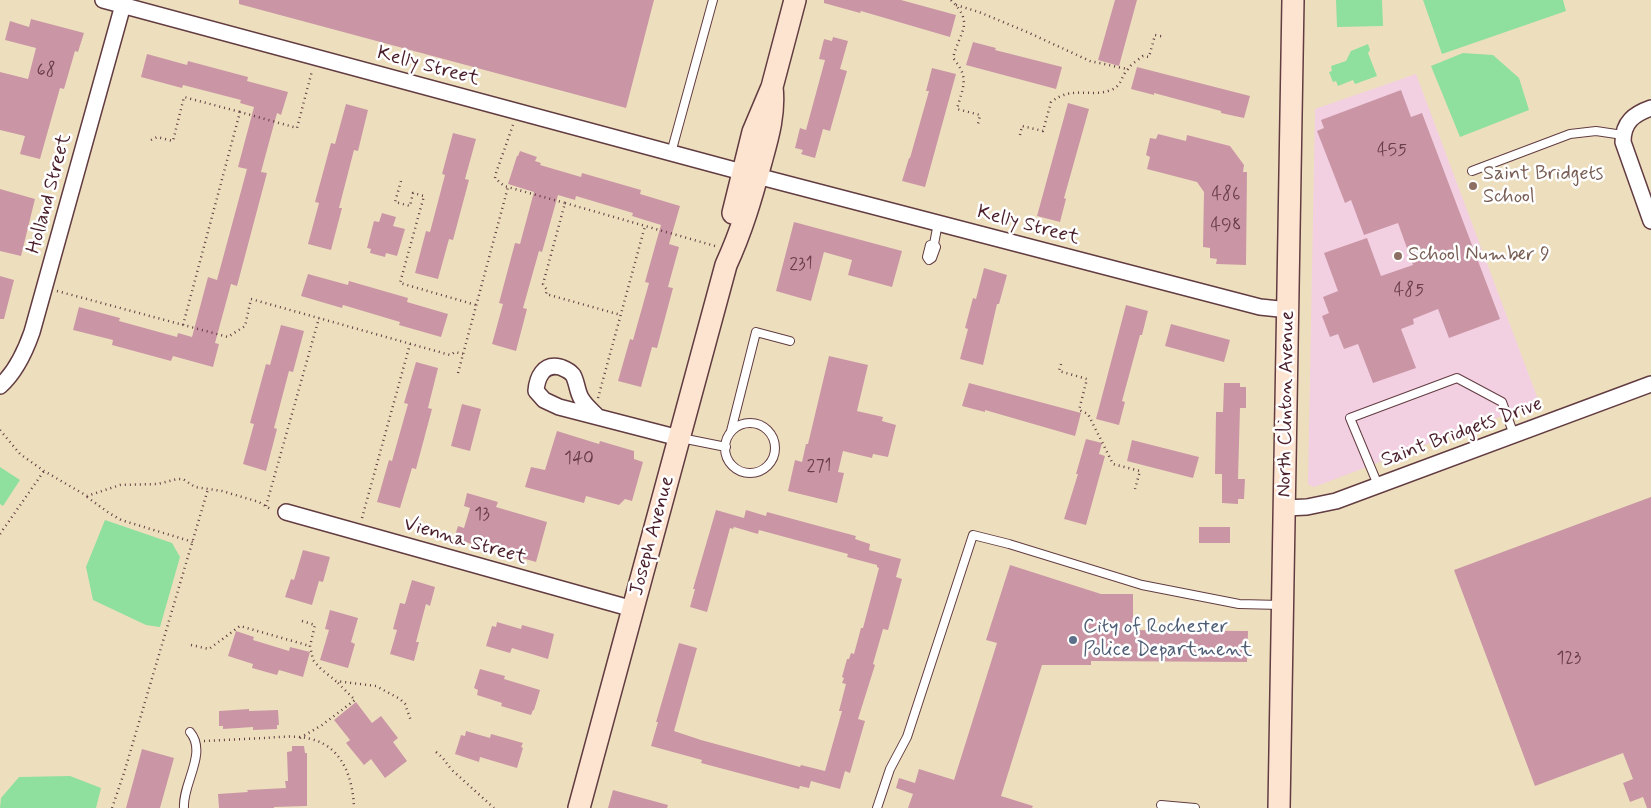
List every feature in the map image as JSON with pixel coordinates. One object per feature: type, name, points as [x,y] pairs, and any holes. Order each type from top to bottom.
[{"type":"main road","name":"Joseph Avenue","points":[[579,808],[679,438],[726,257],[731,223],[750,174],[758,119],[772,87],[795,0]]},
{"type":"main road","name":"North Clinton Avenue","points":[[1279,808],[1293,0]]},
{"type":"street","name":"Kelly Street","points":[[103,0],[750,174],[1260,307],[1289,310]]},
{"type":"street","name":"Holland Street","points":[[0,386],[14,370],[28,344],[123,6]]},
{"type":"street","points":[[1651,108],[1633,116],[1628,122],[1623,135],[1624,149],[1651,221]]},
{"type":"street","name":"Saint Bridgets Drive","points":[[1285,508],[1307,508],[1326,504],[1651,384]]},
{"type":"street","points":[[595,414],[679,438]]},
{"type":"street","name":"Vienna Street","points":[[280,511],[633,609]]},
{"type":"lane","points":[[671,153],[713,0]]},
{"type":"lane","points":[[1472,171],[1570,134],[1596,132],[1623,135]]},
{"type":"lane","points":[[934,244],[938,223]]},
{"type":"lane","points":[[730,433],[740,425],[748,423],[756,423],[763,426],[769,431],[775,446],[774,455],[770,463],[764,469],[756,472],[748,473],[739,470],[728,459],[726,443],[756,332],[790,341]]},
{"type":"lane","points":[[1378,485],[1350,418],[1457,378],[1502,402],[1514,435]]},
{"type":"lane","points":[[679,438],[726,447]]},
{"type":"lane","points":[[877,808],[890,769],[907,737],[973,535],[1009,544],[1142,585],[1239,604],[1283,605]]},
{"type":"lane","points":[[184,808],[187,785],[196,755],[196,742],[190,732]]},
{"type":"lane","points":[[1161,806],[1196,808]]},
{"type":"path","points":[[951,0],[964,14],[965,21],[953,58],[964,73],[957,109],[980,115],[978,124]]},
{"type":"path","points":[[956,5],[979,12],[1027,32],[1090,61],[1127,69]]},
{"type":"path","points":[[1020,135],[1022,126],[1043,131],[1051,102],[1055,99],[1071,92],[1105,92],[1114,89],[1122,80],[1127,69],[1142,56],[1149,57],[1155,35],[1165,37]]},
{"type":"path","points":[[151,140],[157,137],[173,141],[184,97],[297,128],[316,58]]},
{"type":"path","points":[[183,325],[240,112]]},
{"type":"path","points":[[518,112],[496,173],[495,178],[499,182],[508,187],[645,226],[726,257]]},
{"type":"path","points":[[401,181],[395,202],[410,206],[413,194],[424,196],[400,283],[476,304]]},
{"type":"path","points":[[458,373],[508,187]]},
{"type":"path","points":[[565,203],[543,284],[547,290],[546,294],[621,314]]},
{"type":"path","points":[[595,414],[645,226]]},
{"type":"path","points":[[44,288],[228,337],[245,326],[251,298],[450,355],[455,352],[463,354]]},
{"type":"path","points":[[266,506],[319,318]]},
{"type":"path","points":[[358,533],[410,344]]},
{"type":"path","points":[[1061,364],[1060,372],[1087,379],[1079,410],[1088,414],[1113,464],[1140,471],[1135,489]]},
{"type":"path","points":[[0,430],[20,454],[44,471],[87,496],[109,513],[122,520],[192,542]]},
{"type":"path","points":[[0,534],[44,471]]},
{"type":"path","points":[[87,496],[120,485],[158,484],[177,478],[195,487],[250,499],[280,511]]},
{"type":"path","points":[[112,808],[208,489]]},
{"type":"path","points":[[300,738],[322,725],[355,700],[313,660],[310,646],[315,625],[302,621]]},
{"type":"path","points":[[191,645],[209,649],[240,626],[310,646]]},
{"type":"path","points":[[336,681],[376,686],[384,690],[405,704],[411,721]]},
{"type":"path","points":[[196,742],[282,737],[310,738],[322,742],[344,761],[354,792],[354,808]]},
{"type":"path","points":[[436,752],[446,759],[447,764],[452,770],[494,808]]},
{"type":"shaded area","name":"School Number 9","points":[[1416,74],[1539,402],[1314,487],[1308,484],[1315,109]]},
{"type":"green space","points":[[1336,0],[1382,0],[1383,26],[1337,27]]},
{"type":"green space","points":[[1423,0],[1563,0],[1566,11],[1442,54]]},
{"type":"green space","points":[[1368,44],[1370,50],[1368,53],[1377,76],[1355,84],[1353,80],[1338,86],[1336,81],[1333,82],[1329,72],[1332,71],[1331,66],[1346,61],[1351,51]]},
{"type":"green space","points":[[1463,53],[1493,55],[1519,78],[1529,110],[1460,137],[1431,66]]},
{"type":"green space","points":[[0,467],[20,480],[3,506],[0,504]]},
{"type":"green space","points":[[105,520],[172,543],[180,557],[160,627],[146,625],[93,600],[86,567]]},
{"type":"green space","points":[[70,776],[101,788],[96,808],[0,808],[1,798],[19,777]]},
{"type":"building","points":[[239,0],[654,0],[626,108],[239,4]]},
{"type":"building","points":[[824,0],[901,0],[956,15],[950,37],[861,11],[860,13],[824,3]]},
{"type":"building","points":[[1115,0],[1137,0],[1119,66],[1098,60]]},
{"type":"building","points":[[31,19],[84,33],[78,52],[75,51],[64,89],[60,88],[40,159],[20,154],[25,136],[0,130],[0,72],[28,79],[36,48],[5,40],[10,21],[29,27]]},
{"type":"building","points":[[833,37],[848,41],[840,69],[847,71],[830,131],[823,129],[815,158],[801,154],[803,150],[795,148],[800,128],[806,130],[825,60],[819,59],[824,39],[832,41]]},
{"type":"building","points":[[973,42],[996,48],[995,50],[1062,67],[1056,89],[966,65]]},
{"type":"building","points":[[147,54],[187,65],[188,61],[248,77],[247,81],[288,92],[281,115],[277,113],[261,172],[267,173],[237,286],[231,284],[215,343],[219,344],[213,367],[173,356],[171,361],[112,345],[113,340],[73,330],[79,307],[120,318],[119,321],[177,337],[178,333],[192,337],[208,277],[217,280],[247,169],[238,167],[254,107],[240,103],[241,100],[183,85],[182,88],[141,77]]},
{"type":"building","points":[[1137,67],[1250,96],[1244,118],[1154,93],[1154,95],[1131,89]]},
{"type":"building","points":[[932,68],[956,74],[925,187],[902,181],[929,91],[926,91]]},
{"type":"building","points":[[1401,90],[1411,117],[1422,113],[1500,319],[1449,338],[1438,309],[1413,319],[1414,324],[1401,329],[1416,368],[1373,383],[1358,344],[1344,349],[1338,334],[1330,337],[1322,316],[1329,313],[1323,297],[1338,291],[1324,253],[1367,238],[1381,276],[1413,265],[1398,223],[1364,235],[1351,200],[1345,203],[1317,131],[1324,128],[1321,120]]},
{"type":"building","points":[[1068,103],[1089,109],[1064,198],[1066,199],[1060,222],[1037,216]]},
{"type":"building","points":[[346,104],[368,110],[358,151],[354,150],[339,208],[342,208],[331,250],[308,244],[319,203],[315,202],[331,143],[335,144]]},
{"type":"building","points":[[453,133],[476,139],[465,179],[469,180],[453,240],[449,239],[438,279],[415,273],[426,231],[430,232],[445,175],[442,174]]},
{"type":"building","points":[[1158,134],[1186,141],[1187,135],[1230,146],[1244,165],[1243,172],[1247,172],[1246,265],[1216,264],[1217,259],[1210,258],[1210,248],[1203,247],[1204,192],[1197,182],[1147,169],[1150,157],[1146,155],[1150,138],[1156,139]]},
{"type":"building","points":[[520,151],[537,157],[535,161],[541,163],[540,165],[581,177],[582,173],[641,190],[640,194],[680,206],[669,244],[679,247],[668,287],[673,288],[657,348],[652,347],[641,387],[618,381],[630,339],[633,340],[649,283],[645,282],[661,225],[632,216],[633,213],[576,196],[575,200],[558,195],[542,252],[539,251],[523,308],[527,309],[516,351],[492,344],[503,304],[499,303],[515,243],[520,244],[534,192],[508,184]]},
{"type":"building","points":[[0,189],[35,199],[21,256],[0,251]]},
{"type":"building","points":[[382,213],[396,217],[393,226],[405,229],[397,256],[386,253],[385,257],[370,253],[371,249],[367,248],[374,221],[379,222]]},
{"type":"building","points":[[794,222],[902,251],[892,287],[848,275],[852,260],[824,252],[811,301],[776,291]]},
{"type":"building","points":[[984,268],[1007,275],[999,304],[997,304],[983,365],[960,359],[968,329],[965,328],[973,298],[976,299]]},
{"type":"building","points":[[308,274],[348,285],[349,281],[408,298],[407,302],[448,314],[441,337],[399,325],[400,322],[343,305],[342,308],[301,296]]},
{"type":"building","points":[[0,276],[14,280],[4,319],[0,319]]},
{"type":"building","points":[[1126,305],[1148,311],[1122,401],[1125,402],[1119,425],[1096,419]]},
{"type":"building","points":[[1171,324],[1230,340],[1224,362],[1165,346]]},
{"type":"building","points":[[281,325],[304,331],[293,372],[289,371],[274,428],[277,429],[266,471],[243,464],[254,424],[250,423],[266,364],[270,365]]},
{"type":"building","points":[[829,356],[868,365],[857,411],[883,417],[882,421],[896,425],[888,457],[873,454],[872,458],[843,451],[838,472],[844,473],[837,503],[788,491],[795,460],[802,462],[806,444],[808,444]]},
{"type":"building","points":[[416,362],[438,368],[428,408],[432,409],[416,469],[412,468],[400,508],[377,502],[389,460],[392,461],[408,404],[404,403]]},
{"type":"building","points":[[969,383],[1081,413],[1075,436],[985,410],[985,412],[962,406]]},
{"type":"building","points":[[1224,383],[1240,383],[1240,387],[1246,387],[1246,408],[1240,408],[1238,479],[1245,479],[1244,499],[1238,499],[1238,504],[1222,503],[1222,474],[1215,474],[1216,412],[1223,412]]},
{"type":"building","points":[[462,404],[481,409],[470,451],[451,446]]},
{"type":"building","points":[[557,431],[599,444],[600,441],[634,451],[634,459],[643,462],[632,501],[625,499],[619,505],[586,496],[584,503],[525,487],[531,467],[545,470]]},
{"type":"building","points":[[1086,439],[1102,443],[1099,454],[1105,456],[1086,525],[1064,519],[1078,474],[1076,474]]},
{"type":"building","points":[[1132,440],[1199,457],[1193,478],[1127,461]]},
{"type":"building","points":[[467,493],[498,502],[496,507],[547,522],[536,562],[454,539],[458,526],[464,528],[470,508],[464,506]]},
{"type":"building","points":[[1651,497],[1651,808],[1647,808],[1643,797],[1630,802],[1623,783],[1633,779],[1623,753],[1535,786],[1454,570]]},
{"type":"building","points":[[716,510],[744,518],[746,510],[766,516],[767,512],[856,536],[855,539],[870,544],[869,550],[901,559],[896,577],[902,579],[888,630],[883,629],[873,664],[875,665],[858,719],[865,721],[850,773],[845,771],[840,789],[811,781],[809,788],[800,786],[799,789],[701,763],[702,760],[651,746],[679,643],[697,648],[674,731],[800,767],[801,765],[825,771],[842,711],[839,711],[846,684],[842,683],[844,678],[842,677],[847,659],[849,659],[851,653],[854,654],[861,628],[863,628],[879,568],[877,565],[847,557],[848,554],[759,530],[758,534],[734,527],[733,529],[730,528],[707,612],[690,607],[695,589],[693,589]]},
{"type":"building","points":[[1199,527],[1230,527],[1230,543],[1199,543]]},
{"type":"building","points":[[303,550],[330,557],[323,582],[319,581],[312,605],[285,597],[291,579],[294,580]]},
{"type":"building","points":[[1010,565],[1101,594],[1133,594],[1133,630],[1248,631],[1247,662],[1091,661],[1091,665],[1042,665],[1001,796],[1033,806],[1032,808],[908,808],[913,794],[896,788],[899,778],[915,783],[919,769],[954,780],[997,643],[986,640]]},
{"type":"building","points":[[412,580],[435,587],[430,606],[426,604],[416,642],[419,642],[414,661],[390,654],[397,630],[393,629],[400,603],[405,604]]},
{"type":"building","points":[[330,610],[358,618],[351,642],[355,644],[348,668],[320,660],[329,630],[325,629]]},
{"type":"building","points":[[497,622],[521,629],[522,625],[554,634],[548,659],[512,648],[510,653],[486,646],[492,626],[496,627]]},
{"type":"building","points":[[236,631],[254,637],[253,640],[289,651],[290,647],[310,652],[303,677],[279,670],[277,675],[252,668],[253,664],[228,656]]},
{"type":"building","points":[[480,669],[505,676],[504,679],[540,690],[531,715],[501,706],[502,703],[477,695],[478,690],[474,688]]},
{"type":"building","points":[[356,702],[372,723],[381,716],[398,738],[393,742],[407,761],[385,778],[371,759],[364,765],[346,743],[350,740],[334,720]]},
{"type":"building","points":[[249,709],[249,711],[278,710],[279,725],[277,725],[277,729],[253,730],[253,727],[223,729],[223,726],[219,726],[219,711]]},
{"type":"building","points":[[466,731],[490,738],[491,734],[523,743],[517,768],[480,757],[479,762],[455,754],[461,735],[465,736]]},
{"type":"building","points":[[292,746],[304,746],[305,753],[307,753],[307,806],[219,808],[218,794],[286,788],[285,781],[288,781],[287,752],[292,751]]},
{"type":"building","points":[[142,749],[174,758],[160,808],[126,808]]},
{"type":"building","points":[[613,790],[668,805],[667,808],[608,808]]},
{"type":"place","name":"Saint Bridgets School","points":[[1473,186]]},
{"type":"place","name":"School Number 9","points":[[1398,256]]},
{"type":"place","name":"City of Rochester Police Department","points":[[1073,640]]}]
